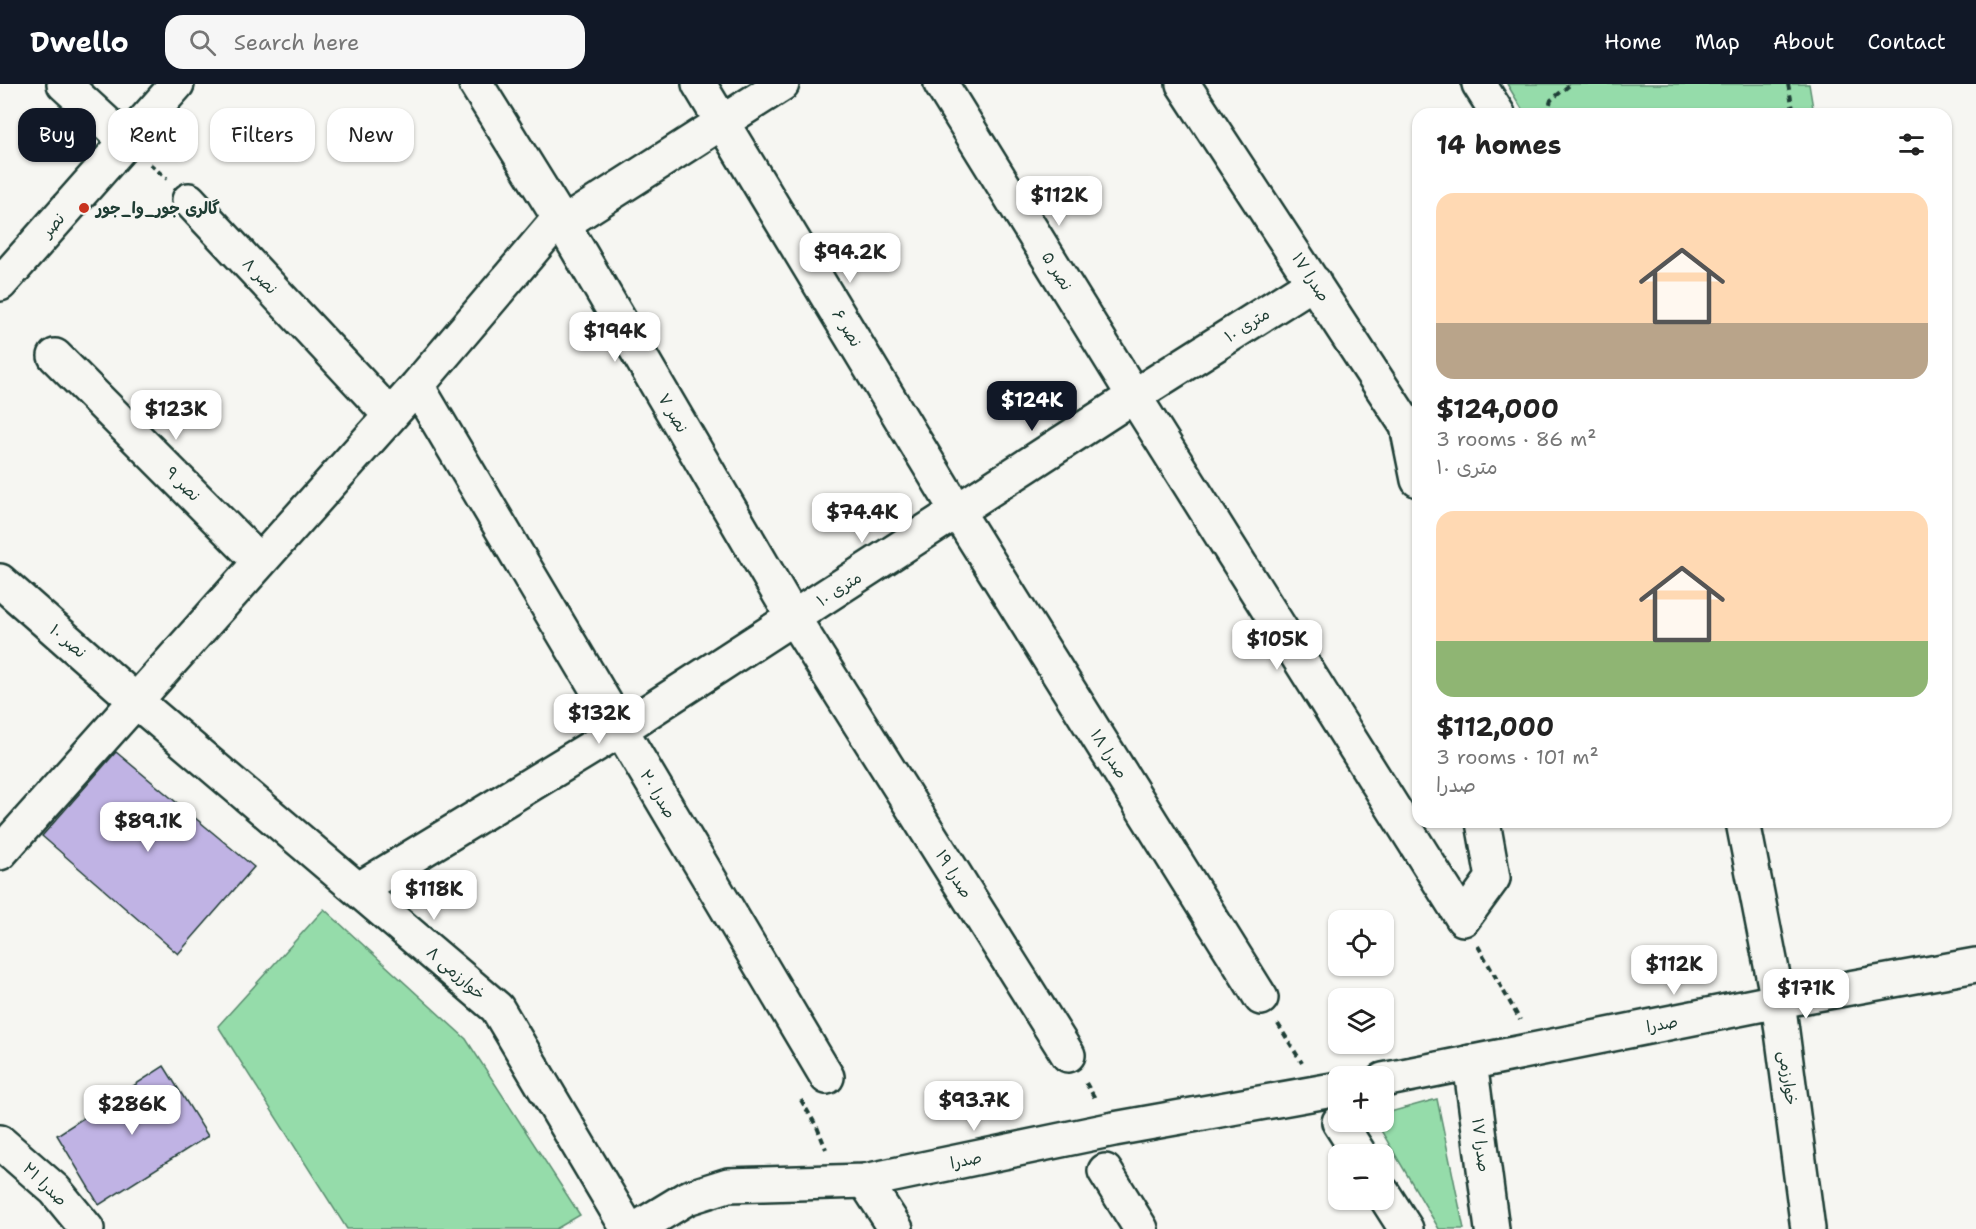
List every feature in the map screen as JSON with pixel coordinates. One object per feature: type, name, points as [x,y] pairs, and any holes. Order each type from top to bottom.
[{"type":"street","points":[[64,84],[108,124]]},
{"type":"street","name":"نصر","points":[[156,108],[177,84]]},
{"type":"street","name":"نصر ۷","points":[[476,84],[563,224],[794,619]]},
{"type":"street","name":"نصر ۶","points":[[699,84],[957,511]]},
{"type":"street","points":[[0,853],[417,386],[557,221],[563,224],[782,84]]},
{"type":"street","name":"نصر ۵","points":[[941,84],[1463,919]]},
{"type":"street","name":"صدرا ۱۷","points":[[1183,84],[1407,426],[1412,451]]},
{"type":"street","points":[[1479,84],[1494,108]]},
{"type":"street","name":"نصر","points":[[0,284],[108,161]]},
{"type":"street","name":"نصر ۸","points":[[189,200],[390,415]]},
{"type":"street","name":"۱۰ متری","points":[[359,889],[620,730],[1134,396],[1314,282]]},
{"type":"street","name":"نصر ۹","points":[[55,356],[260,562]]},
{"type":"street","name":"صدرا ۲۰","points":[[417,386],[826,1077]]},
{"type":"street","name":"صدرا ۱۸","points":[[957,511],[1261,998]]},
{"type":"street","name":"نصر ۱۰","points":[[0,581],[136,701]]},
{"type":"street","name":"صدرا ۱۹","points":[[794,619],[1068,1055]]},
{"type":"street","name":"خوارزمی ۸","points":[[136,701],[497,1008],[628,1229]]},
{"type":"street","points":[[1463,919],[1493,878],[1484,828]]},
{"type":"street","name":"خوارزمی","points":[[1744,828],[1778,1001],[1808,1229]]},
{"type":"street","name":"صدرا","points":[[1394,1078],[1778,1001],[1976,965]]},
{"type":"street","name":"صدرا ۱۷","points":[[1470,1062],[1492,1229]]},
{"type":"street","name":"صدرا","points":[[636,1229],[687,1198],[728,1185],[852,1181],[1114,1129],[1328,1091]]},
{"type":"street","name":"صدرا ۲۱","points":[[0,1142],[55,1190],[87,1229]]},
{"type":"street","points":[[1105,1171],[1141,1229]]},
{"type":"street","points":[[852,1181],[896,1229]]},
{"type":"street","points":[[1394,1210],[1406,1229]]},
{"type":"path","points":[[1548,108],[1551,100],[1571,84]]},
{"type":"path","points":[[1788,84],[1793,108]]},
{"type":"path","points":[[148,162],[189,200]]},
{"type":"path","points":[[1463,919],[1537,1049]]},
{"type":"path","points":[[1261,998],[1328,1090]]},
{"type":"path","points":[[1068,1055],[1114,1129]]},
{"type":"path","points":[[826,1077],[798,1095],[852,1181]]},
{"type":"green space","points":[[1507,84],[1809,84],[1813,108],[1521,108]]},
{"type":"green space","points":[[324,909],[466,1039],[580,1215],[556,1229],[347,1229],[218,1026]]},
{"type":"green space","points":[[1437,1099],[1464,1229],[1439,1229],[1394,1153],[1394,1144],[1389,1144],[1382,1132],[1394,1132],[1394,1111]]},
{"type":"building","points":[[116,752],[254,867],[178,954],[42,836]]},
{"type":"building","points":[[164,1066],[208,1136],[99,1205],[57,1135]]},
{"type":"place","name":"گالری جور_وا_جور","points":[[84,208]]}]
